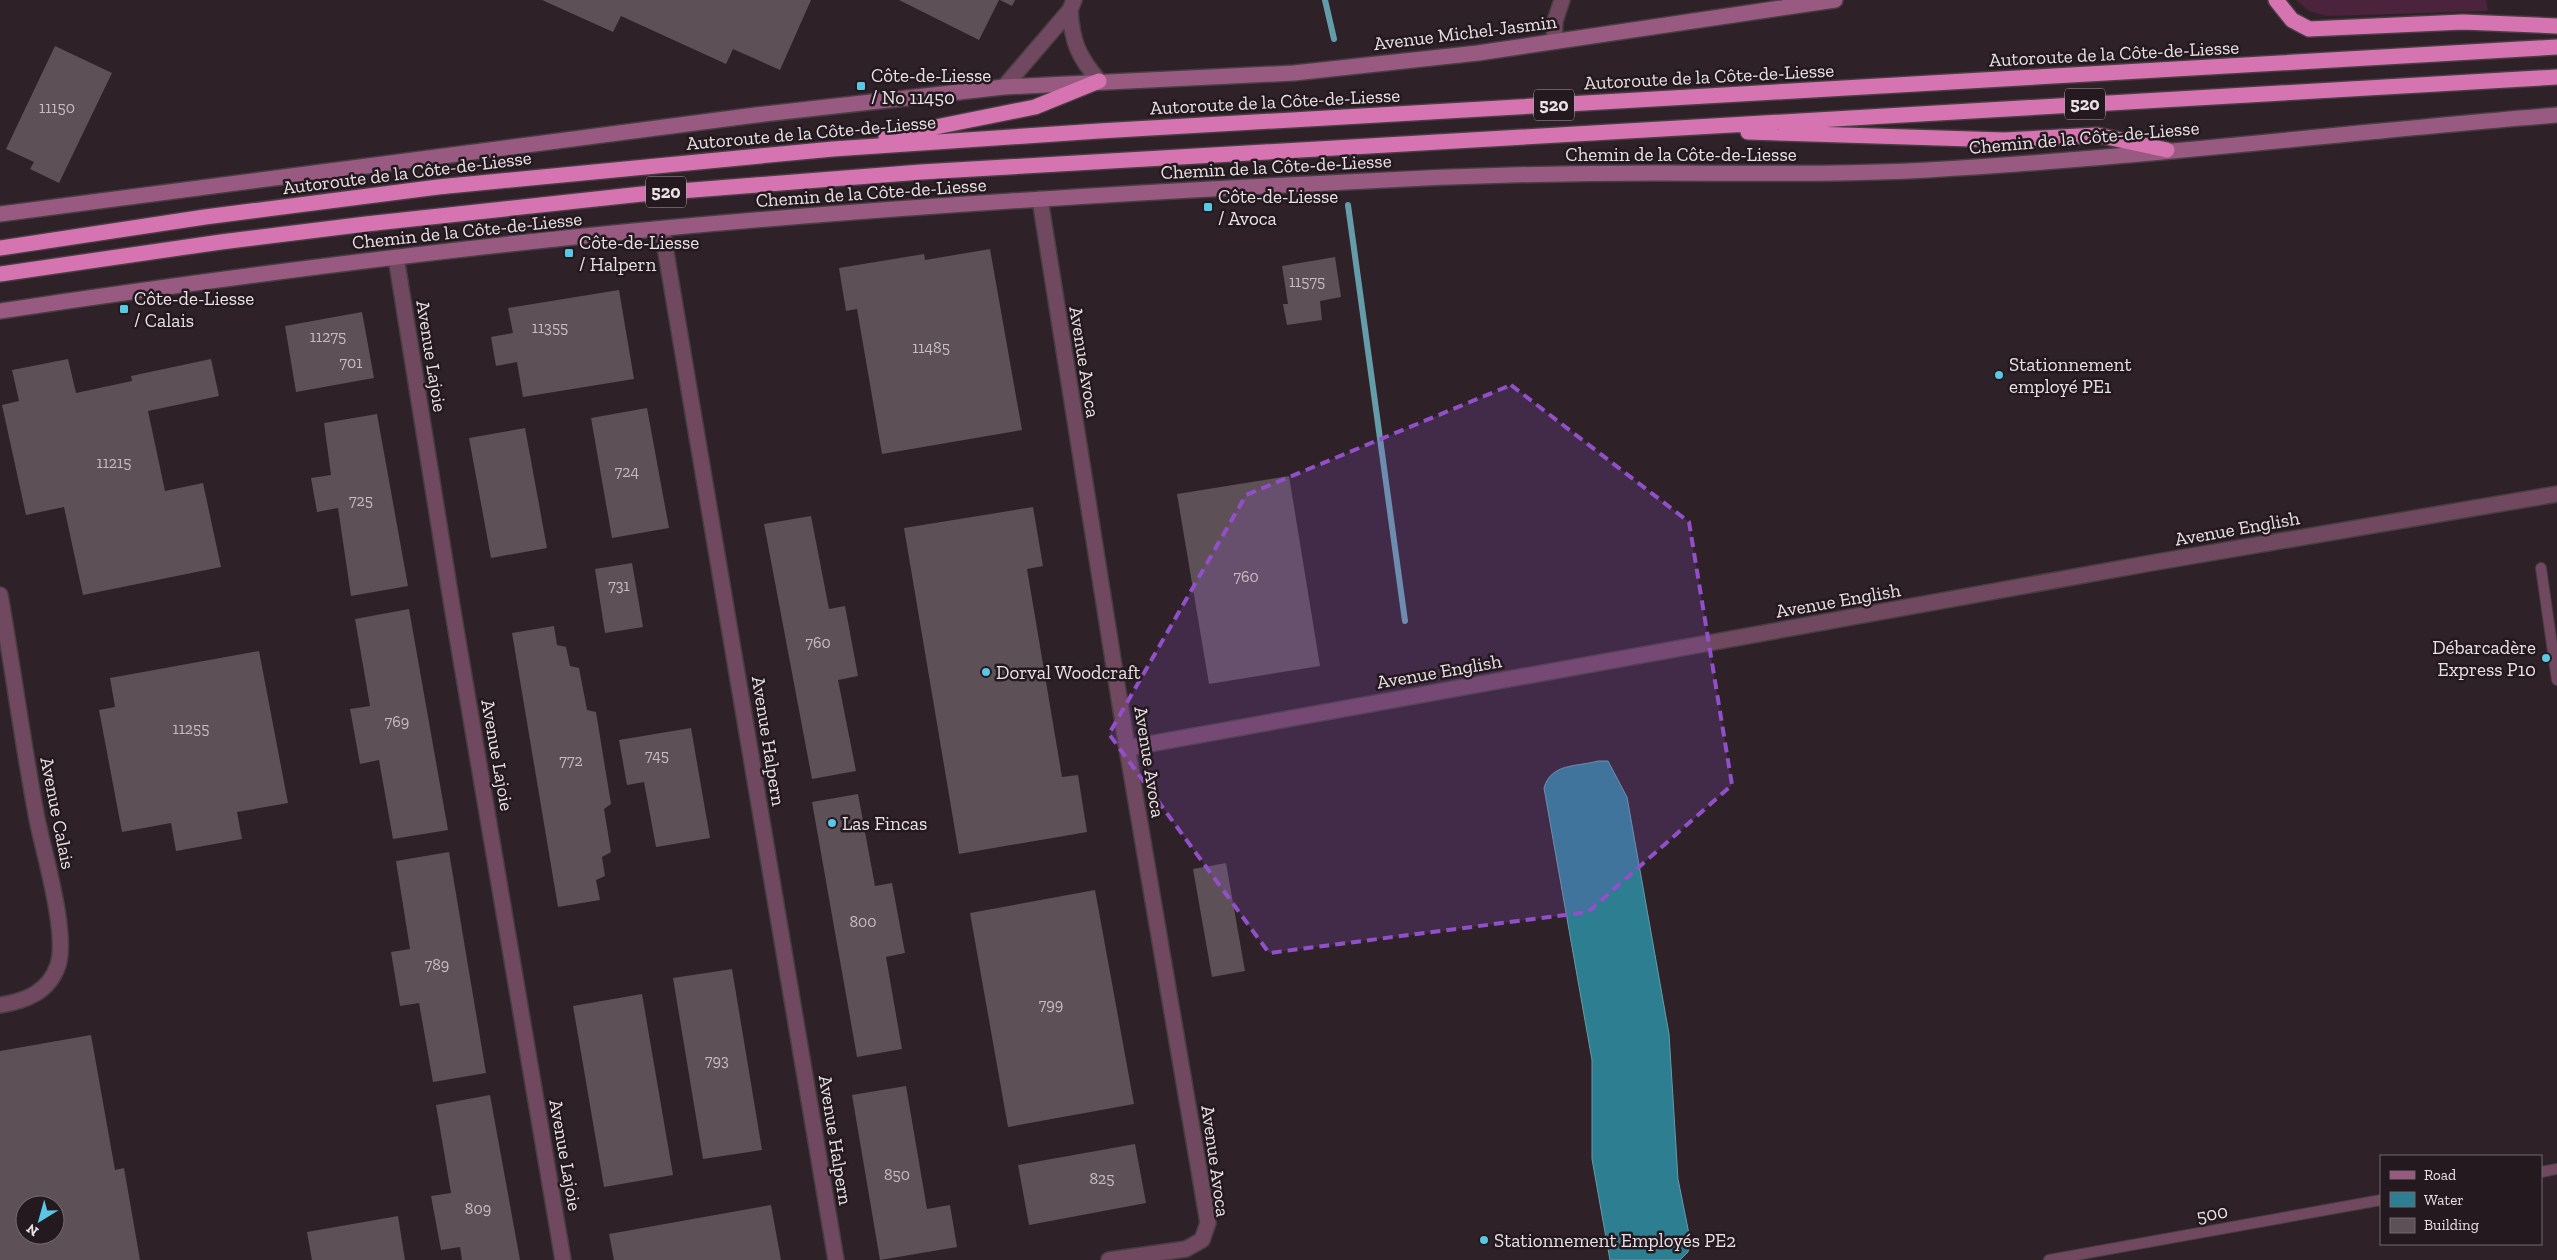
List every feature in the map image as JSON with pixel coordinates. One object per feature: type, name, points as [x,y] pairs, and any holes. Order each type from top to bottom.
[{"type":"highway","points":[[2276,0],[2292,20],[2310,29],[2463,22],[2557,26]]},
{"type":"highway","name":"Autoroute de la Côte-de-Liesse","points":[[0,248],[205,217],[438,187],[833,149],[1157,128],[2557,47]]},
{"type":"highway","name":"520","points":[[0,274],[283,233],[662,192],[922,172],[2557,77]]},
{"type":"highway","points":[[833,149],[1035,107],[1098,81]]},
{"type":"highway","points":[[1650,129],[2004,140],[2097,135],[2167,150]]},
{"type":"main road","name":"Avenue Michel-Jasmin","points":[[1098,81],[1314,71],[1478,53],[1835,0]]},
{"type":"main road","points":[[0,214],[756,115],[1004,87],[1098,81]]},
{"type":"main road","name":"Chemin de la Côte-de-Liesse","points":[[0,311],[183,284],[396,257],[662,229],[1040,200],[1501,175],[1890,172],[2094,158],[2557,115]]},
{"type":"street","points":[[1554,41],[1556,15],[1562,0]]},
{"type":"street","points":[[1072,5],[1072,37],[1081,58],[1098,81]]},
{"type":"street","points":[[1004,87],[1072,5]]},
{"type":"street","name":"Avenue Avoca","points":[[1040,200],[1127,748],[1208,1223],[1202,1240],[1186,1249],[1109,1260]]},
{"type":"street","name":"Avenue Halpern","points":[[662,229],[836,1260]]},
{"type":"street","name":"Avenue Lajoie","points":[[396,257],[453,612],[563,1260]]},
{"type":"street","name":"Avenue English","points":[[1127,748],[2144,564],[2557,494]]},
{"type":"street","name":"Avenue Calais","points":[[0,595],[37,819],[52,888],[60,950],[58,964],[53,977],[44,988],[22,1001],[0,1005]]},
{"type":"lane","points":[[2541,568],[2554,632],[2557,680]]},
{"type":"lane","points":[[2542,1172],[2557,1169]]},
{"type":"lane","name":"500","points":[[2049,1260],[2380,1200]]},
{"type":"highlighted area","points":[[1511,385],[1689,522],[1732,785],[1588,912],[1269,953],[1109,734],[1246,495]]},
{"type":"shaded area","points":[[2296,0],[2486,0],[2488,11],[2327,16],[2309,11]]},
{"type":"water","points":[[1598,761],[1608,761],[1627,797],[1669,1034],[1678,1179],[1690,1239],[1688,1252],[1680,1260],[1610,1260],[1592,1159],[1592,1060],[1544,788],[1547,780],[1558,770]]},
{"type":"building","points":[[542,0],[811,0],[780,70],[733,49],[726,64],[621,16],[613,32]]},
{"type":"building","points":[[899,0],[999,0],[979,40]]},
{"type":"building","points":[[1000,0],[1015,0],[1012,6]]},
{"type":"building","points":[[55,46],[112,73],[59,183],[30,169],[34,162],[6,149]]},
{"type":"building","points":[[990,249],[1022,430],[882,454],[857,309],[846,311],[839,268],[924,254],[925,260]]},
{"type":"building","points":[[1335,257],[1341,297],[1320,301],[1322,320],[1287,325],[1283,304],[1288,304],[1282,266]]},
{"type":"building","points":[[619,290],[634,379],[523,397],[517,362],[496,366],[491,337],[513,333],[508,308]]},
{"type":"building","points":[[362,312],[374,378],[296,392],[285,326]]},
{"type":"building","points":[[68,359],[76,393],[132,381],[131,376],[211,359],[219,396],[148,411],[165,491],[203,483],[221,567],[83,595],[64,507],[26,515],[2,405],[19,401],[12,370]]},
{"type":"building","points":[[647,408],[669,528],[612,538],[591,418]]},
{"type":"building","points":[[377,414],[408,586],[351,596],[338,508],[317,512],[311,478],[331,475],[324,423]]},
{"type":"building","points":[[525,428],[547,548],[491,558],[469,438]]},
{"type":"building","points":[[1289,476],[1320,666],[1209,684],[1177,494]]},
{"type":"building","name":"Dorval Woodcraft","points":[[1033,507],[1043,566],[1027,569],[1062,777],[1078,775],[1087,832],[959,854],[904,528]]},
{"type":"building","points":[[811,516],[829,609],[845,606],[858,676],[838,680],[856,771],[812,779],[764,524]]},
{"type":"building","points":[[632,563],[643,627],[605,633],[595,569]]},
{"type":"building","points":[[409,609],[448,830],[393,839],[379,760],[360,764],[350,709],[370,706],[355,619]]},
{"type":"building","points":[[554,626],[557,645],[566,647],[570,666],[579,668],[587,710],[596,712],[611,804],[604,809],[611,852],[602,857],[605,876],[596,880],[600,900],[558,907],[512,633]]},
{"type":"building","points":[[259,651],[288,803],[237,812],[242,839],[176,851],[171,823],[122,832],[99,710],[115,707],[110,678]]},
{"type":"building","points":[[691,728],[710,838],[656,847],[644,782],[627,785],[619,740]]},
{"type":"building","points":[[858,794],[875,886],[892,883],[905,953],[886,957],[902,1049],[857,1057],[812,802]]},
{"type":"building","points":[[449,852],[486,1073],[433,1082],[419,1003],[400,1006],[391,952],[410,949],[396,861]]},
{"type":"building","points":[[1226,863],[1245,971],[1212,977],[1193,869]]},
{"type":"building","points":[[1095,890],[1134,1104],[1008,1127],[970,913]]},
{"type":"building","points":[[732,969],[762,1150],[703,1159],[673,978]]},
{"type":"building","points":[[642,994],[673,1175],[604,1187],[573,1006]]},
{"type":"building","points":[[91,1035],[115,1170],[124,1168],[140,1260],[0,1260],[0,1051]]},
{"type":"building","points":[[906,1086],[927,1209],[950,1205],[957,1247],[880,1260],[852,1095]]},
{"type":"building","points":[[490,1095],[520,1260],[462,1260],[460,1247],[441,1250],[431,1196],[451,1193],[436,1105]]},
{"type":"building","points":[[1135,1144],[1146,1203],[1029,1225],[1018,1165]]},
{"type":"building","points":[[771,1205],[781,1260],[614,1260],[609,1234]]},
{"type":"building","points":[[398,1216],[405,1260],[312,1260],[307,1232]]},
{"type":"waterway","points":[[1325,0],[1334,39]]},
{"type":"waterway","points":[[1348,205],[1405,621]]},
{"type":"place","name":"Côte-de-Liesse / No 11450","points":[[861,86]]},
{"type":"place","name":"Côte-de-Liesse / Avoca","points":[[1208,207]]},
{"type":"place","name":"Côte-de-Liesse / Halpern","points":[[569,253]]},
{"type":"place","name":"Côte-de-Liesse / Calais","points":[[124,309]]},
{"type":"place","name":"Stationnement employé PE1","points":[[1999,375]]},
{"type":"place","name":"Débarcadère Express P10","points":[[2546,658]]},
{"type":"place","name":"Dorval Woodcraft","points":[[986,672]]},
{"type":"place","name":"Las Fincas","points":[[832,823]]},
{"type":"place","name":"Stationnement Employés PE2","points":[[1484,1240]]}]
